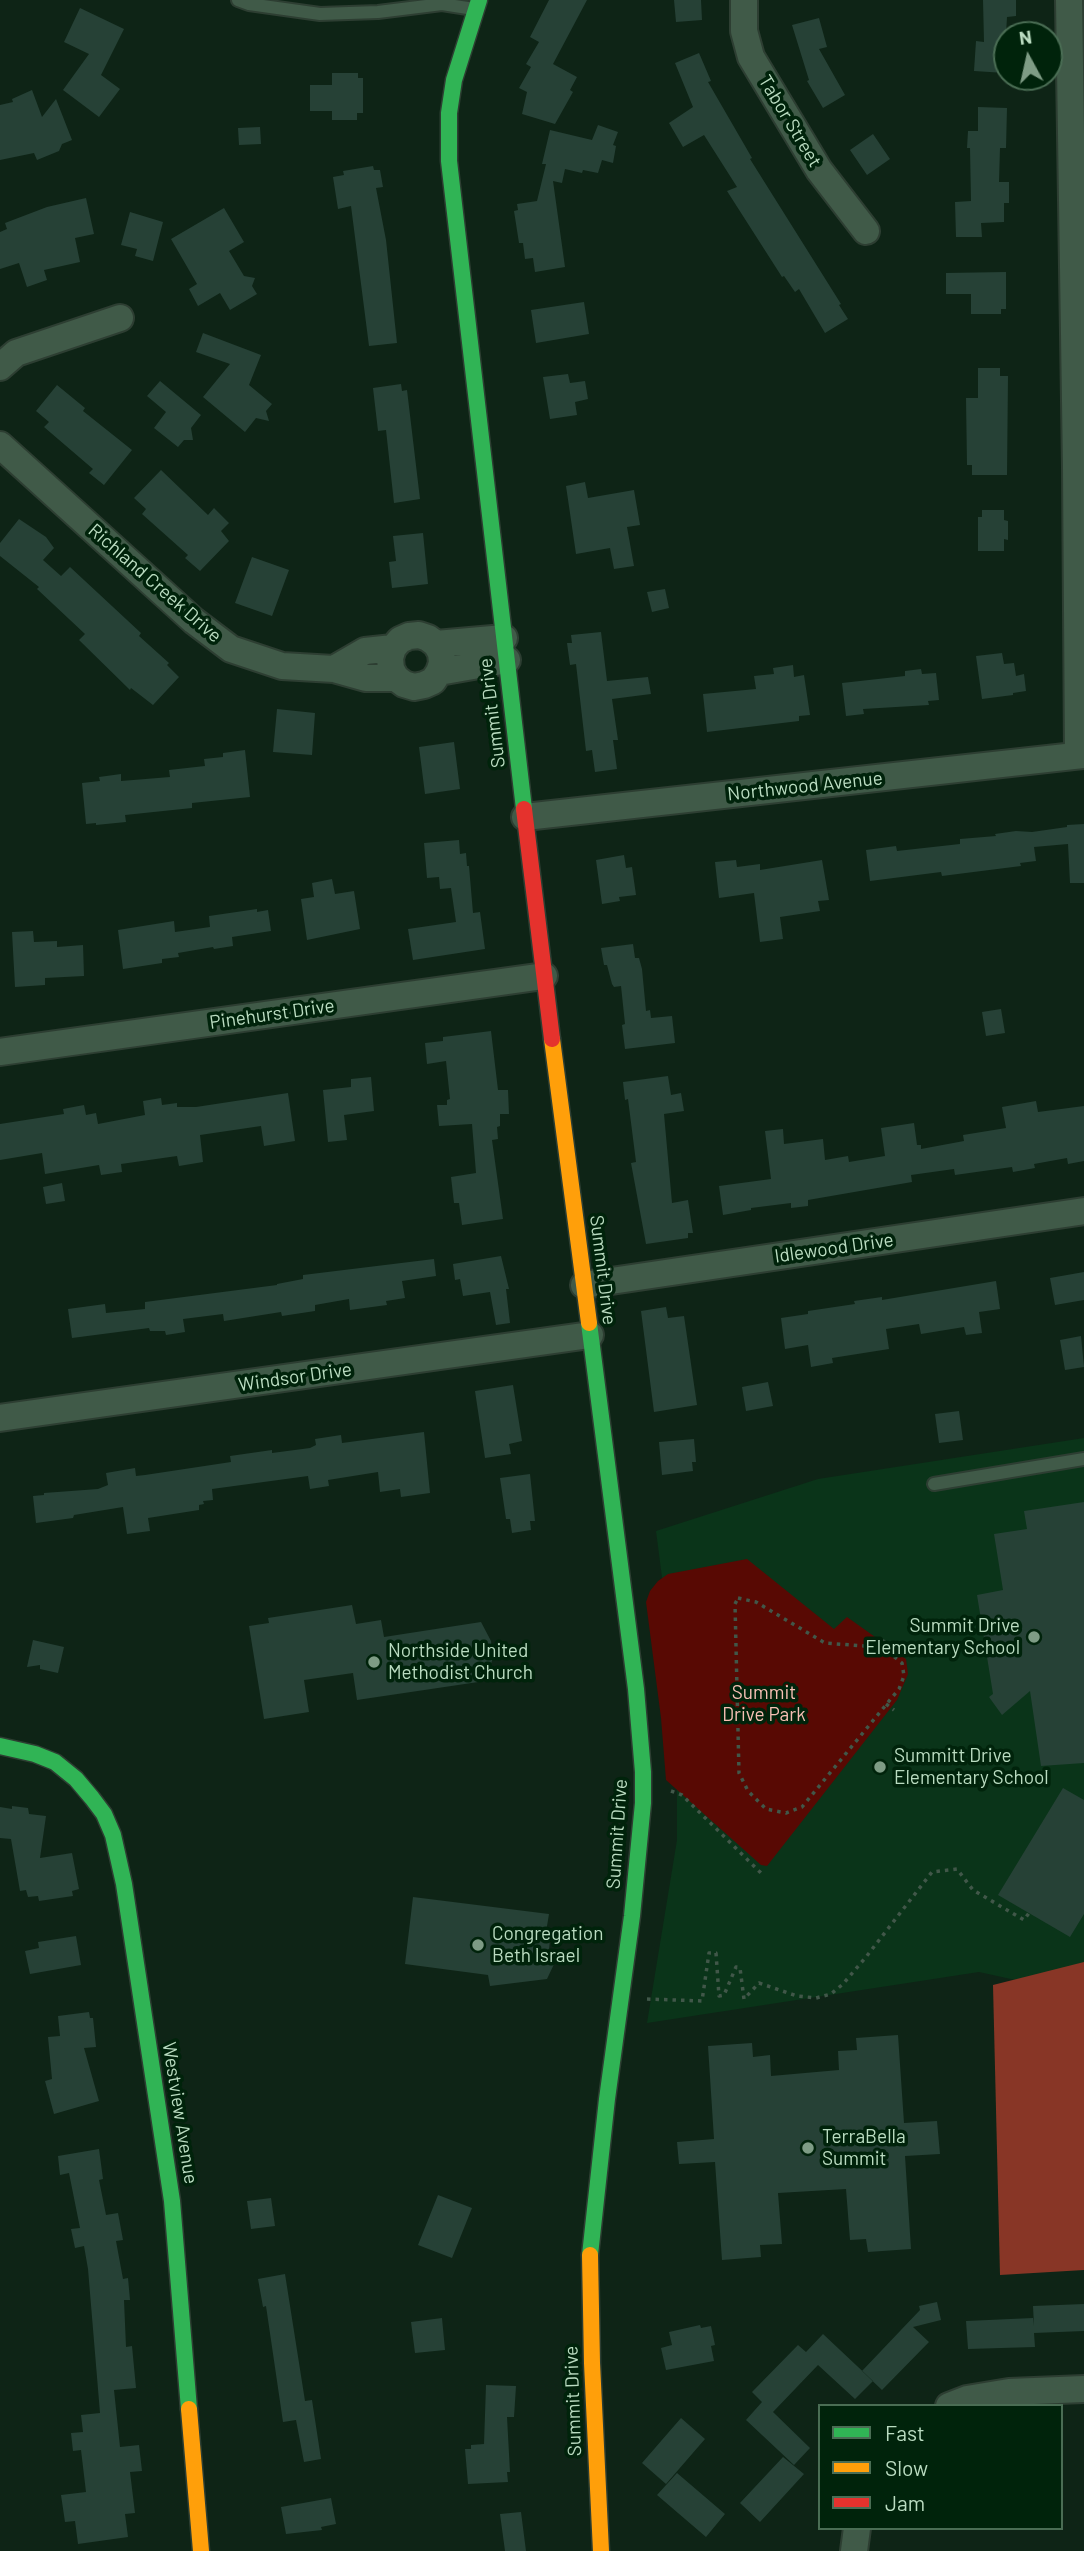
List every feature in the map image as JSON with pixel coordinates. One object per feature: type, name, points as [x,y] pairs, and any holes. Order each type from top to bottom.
[{"type":"street","name":"Tabor Street","points":[[744,0],[744,31],[751,57],[819,170],[866,231]]},
{"type":"street","points":[[1069,0],[1080,469],[1081,755]]},
{"type":"street","name":"Summit Drive","points":[[477,5],[454,80],[449,113],[449,161],[544,976],[636,1689],[643,1772],[643,1803],[632,1916],[590,2249],[592,2363],[601,2551]]},
{"type":"street","points":[[0,367],[16,353],[120,318]]},
{"type":"street","name":"Richland Creek Drive","points":[[0,445],[194,621],[231,649],[282,666],[334,668],[366,678],[396,678],[414,687],[433,681],[439,672],[505,649]]},
{"type":"street","points":[[396,678],[391,669],[393,648],[400,640],[409,636],[419,635],[436,644],[441,653],[439,672]]},
{"type":"street","points":[[436,644],[505,649]]},
{"type":"street","points":[[334,668],[365,651],[393,648]]},
{"type":"street","name":"Northwood Avenue","points":[[525,817],[1081,755]]},
{"type":"street","name":"Pinehurst Drive","points":[[0,1052],[544,976]]},
{"type":"street","name":"Idlewood Drive","points":[[584,1285],[1084,1211]]},
{"type":"street","name":"Windsor Drive","points":[[0,1418],[590,1335]]},
{"type":"street","name":"Westview Avenue","points":[[0,1746],[55,1762],[76,1779],[92,1798],[113,1835],[124,1884],[172,2201],[201,2551]]},
{"type":"street","points":[[954,2404],[967,2399],[1009,2392],[1084,2389]]},
{"type":"street","points":[[854,2551],[857,2530]]},
{"type":"lane","points":[[238,0],[320,14],[378,12],[442,4],[477,5]]},
{"type":"lane","points":[[934,1484],[1084,1459]]},
{"type":"path","points":[[738,1598],[756,1602],[825,1643],[864,1646],[880,1651],[892,1655],[902,1663],[904,1676],[899,1689],[802,1807],[786,1813],[766,1809],[748,1791],[739,1773],[734,1604],[738,1598]]},
{"type":"path","points":[[880,1651],[886,1637]]},
{"type":"path","points":[[886,1704],[894,1710]]},
{"type":"path","points":[[662,1790],[682,1795],[763,1875]]},
{"type":"path","points":[[642,1999],[702,2001],[709,1953],[716,1954],[719,1996],[724,1995],[736,1967],[740,1968],[744,1998],[759,1983],[797,1996],[816,1998],[831,1994],[866,1957],[932,1872],[957,1869],[973,1890],[1024,1920],[1029,1913]]},
{"type":"shaded area","name":"Summitt Drive Elementary School","points":[[1084,1438],[1084,1995],[979,1972],[647,2023],[677,1840],[677,1693],[656,1531],[818,1479]]},
{"type":"shaded area","points":[[1084,1962],[1084,2270],[1000,2275],[993,1985]]},
{"type":"green space","name":"Summit Drive Park","points":[[747,1559],[834,1629],[847,1617],[906,1659],[908,1674],[897,1700],[767,1866],[761,1865],[666,1780],[646,1602],[650,1591],[668,1574]]},
{"type":"building","points":[[549,0],[587,0],[553,64],[577,77],[570,90],[573,92],[555,124],[522,114],[527,92],[519,88],[531,67],[526,64],[539,42],[530,37]]},
{"type":"building","points":[[674,0],[701,0],[702,20],[676,22]]},
{"type":"building","points":[[983,0],[1016,0],[1016,16],[1007,17],[1007,21],[993,21],[993,72],[974,71],[976,41],[984,42]]},
{"type":"building","points":[[80,8],[124,29],[101,75],[120,89],[99,117],[63,90],[89,54],[64,42]]},
{"type":"building","points":[[819,18],[827,47],[819,49],[845,95],[823,108],[807,81],[809,80],[792,25]]},
{"type":"building","points":[[699,53],[711,81],[708,82],[752,158],[750,159],[848,319],[825,333],[799,289],[795,292],[784,276],[782,277],[727,191],[737,187],[704,135],[683,147],[669,123],[693,107],[675,63]]},
{"type":"building","points":[[332,73],[358,73],[358,78],[363,78],[363,113],[357,113],[357,120],[332,120],[332,111],[310,111],[310,85],[332,85]]},
{"type":"building","points":[[32,90],[42,117],[56,99],[72,140],[62,144],[59,151],[37,160],[34,153],[0,160],[0,105],[13,102],[12,99]]},
{"type":"building","points":[[978,107],[1007,108],[1006,148],[1000,148],[999,182],[1009,182],[1009,203],[1004,203],[1004,222],[981,223],[982,237],[956,237],[955,202],[971,201],[968,131],[978,131]]},
{"type":"building","points":[[598,125],[618,132],[613,145],[616,146],[613,163],[602,160],[598,173],[565,169],[562,183],[553,181],[565,267],[535,272],[533,258],[525,259],[523,243],[519,243],[514,211],[518,210],[517,204],[537,201],[546,164],[542,164],[550,130],[592,140]]},
{"type":"building","points":[[260,127],[261,144],[239,145],[238,128]]},
{"type":"building","points":[[873,134],[890,159],[867,175],[850,150]]},
{"type":"building","points":[[373,166],[374,170],[380,170],[383,187],[376,188],[386,240],[397,343],[369,346],[351,206],[338,209],[333,177],[344,175],[343,171]]},
{"type":"building","points":[[86,198],[94,234],[75,238],[80,262],[44,270],[47,280],[27,287],[19,263],[0,269],[0,232],[7,229],[5,223],[47,207]]},
{"type":"building","points":[[224,208],[244,242],[229,251],[244,276],[255,278],[252,286],[257,294],[230,310],[220,293],[198,306],[189,289],[197,284],[171,239]]},
{"type":"building","points":[[130,212],[163,222],[153,261],[135,256],[137,249],[121,245]]},
{"type":"building","points":[[1006,272],[1006,309],[1001,309],[1001,314],[971,314],[971,294],[946,294],[946,273]]},
{"type":"building","points":[[584,302],[589,334],[536,343],[531,310]]},
{"type":"building","points":[[203,333],[261,355],[249,385],[272,404],[266,411],[269,421],[256,418],[245,432],[203,397],[230,364],[196,352]]},
{"type":"building","points":[[978,368],[1000,368],[1000,376],[1008,376],[1007,475],[972,475],[972,465],[967,465],[966,398],[978,398]]},
{"type":"building","points":[[568,374],[570,383],[585,381],[588,399],[575,402],[577,415],[550,419],[543,377]]},
{"type":"building","points":[[160,381],[201,415],[191,428],[193,440],[184,440],[178,447],[154,428],[166,412],[147,396]]},
{"type":"building","points":[[401,384],[402,391],[407,390],[420,499],[394,503],[386,430],[378,431],[373,388]]},
{"type":"building","points":[[57,385],[85,408],[83,411],[132,450],[104,485],[89,473],[93,469],[44,427],[49,422],[36,411]]},
{"type":"building","points":[[161,470],[208,515],[214,508],[229,523],[221,531],[229,541],[200,571],[185,558],[188,555],[142,514],[146,509],[134,498]]},
{"type":"building","points":[[585,482],[588,498],[634,490],[640,525],[627,527],[634,566],[614,569],[610,548],[576,554],[566,486]]},
{"type":"building","points":[[982,510],[1004,510],[1004,520],[1008,521],[1008,540],[1004,539],[1004,551],[978,551],[978,517],[982,517]]},
{"type":"building","points":[[19,519],[46,537],[54,548],[43,560],[61,576],[70,567],[169,663],[167,665],[179,677],[153,705],[131,688],[130,690],[79,640],[85,634],[37,589],[39,587],[0,556],[0,543]]},
{"type":"building","points":[[423,533],[428,584],[392,588],[389,562],[396,561],[393,536]]},
{"type":"building","points":[[252,557],[289,570],[272,616],[235,603]]},
{"type":"building","points":[[665,589],[669,608],[652,612],[647,592]]},
{"type":"building","points":[[601,632],[607,681],[648,677],[651,694],[612,699],[618,740],[613,740],[617,769],[595,772],[592,750],[586,751],[576,664],[570,665],[567,643],[572,643],[571,635]]},
{"type":"building","points":[[1002,653],[1004,664],[1014,663],[1016,676],[1024,674],[1026,691],[982,699],[976,656]]},
{"type":"building","points":[[793,665],[794,677],[804,675],[810,715],[799,716],[799,721],[707,732],[703,694],[756,689],[754,676],[774,674],[773,668]]},
{"type":"building","points":[[921,669],[922,674],[936,673],[939,700],[928,701],[929,705],[863,709],[864,714],[846,716],[842,683],[905,676],[905,671]]},
{"type":"building","points":[[277,709],[315,713],[312,755],[273,752]]},
{"type":"building","points":[[454,742],[460,789],[425,794],[419,747]]},
{"type":"building","points":[[245,750],[250,797],[192,803],[192,808],[125,815],[126,822],[86,824],[82,783],[121,774],[121,781],[170,777],[169,770],[205,766],[204,759],[223,757],[223,753]]},
{"type":"building","points":[[1084,824],[1084,883],[1070,883],[1068,844],[1034,847],[1036,861],[1020,863],[1021,866],[942,876],[941,872],[870,881],[866,850],[896,846],[897,851],[960,844],[960,839]]},
{"type":"building","points":[[459,840],[460,854],[466,853],[473,913],[480,912],[485,949],[413,960],[408,929],[456,922],[451,888],[440,889],[439,877],[427,878],[424,843]]},
{"type":"building","points":[[624,855],[626,868],[632,867],[636,895],[619,897],[620,901],[602,904],[596,860]]},
{"type":"building","points":[[736,860],[737,867],[760,864],[760,870],[822,860],[829,900],[818,901],[820,911],[780,917],[783,939],[760,942],[754,893],[719,898],[715,862]]},
{"type":"building","points":[[332,879],[335,894],[354,891],[360,929],[307,940],[301,899],[314,897],[312,883]]},
{"type":"building","points":[[257,909],[257,912],[268,910],[271,931],[232,937],[233,946],[178,953],[179,957],[162,959],[162,963],[123,969],[118,930],[174,921],[175,932],[210,927],[209,916]]},
{"type":"building","points":[[33,931],[34,942],[57,941],[57,947],[83,945],[84,976],[45,978],[45,985],[15,987],[12,932]]},
{"type":"building","points":[[633,944],[635,958],[639,958],[642,969],[646,1011],[650,1010],[651,1018],[672,1016],[675,1043],[625,1049],[621,986],[614,987],[612,984],[601,948]]},
{"type":"building","points":[[1001,1009],[1005,1033],[986,1036],[982,1012]]},
{"type":"building","points":[[491,1031],[498,1090],[508,1090],[509,1114],[500,1114],[498,1139],[492,1140],[503,1219],[462,1225],[459,1203],[454,1203],[451,1177],[476,1173],[472,1124],[439,1126],[437,1105],[447,1105],[447,1100],[450,1099],[446,1061],[427,1064],[425,1043],[443,1041],[443,1037]]},
{"type":"building","points":[[668,1076],[671,1095],[681,1093],[684,1111],[664,1114],[672,1203],[688,1200],[693,1233],[688,1233],[688,1238],[646,1244],[631,1163],[636,1162],[628,1099],[625,1100],[623,1082]]},
{"type":"building","points":[[371,1077],[374,1111],[344,1115],[347,1140],[328,1142],[323,1090],[351,1087],[351,1079]]},
{"type":"building","points":[[288,1093],[295,1141],[264,1146],[261,1126],[200,1135],[203,1162],[179,1166],[177,1156],[121,1164],[122,1172],[101,1175],[99,1165],[45,1174],[42,1153],[0,1160],[0,1124],[64,1114],[63,1109],[84,1105],[86,1115],[96,1113],[98,1124],[145,1115],[143,1101],[161,1098],[162,1105],[177,1103],[177,1107],[196,1107]]},
{"type":"building","points":[[1036,1101],[1038,1112],[1084,1106],[1084,1161],[1068,1164],[1067,1158],[1034,1164],[1035,1168],[1013,1172],[1012,1167],[955,1175],[954,1169],[911,1175],[912,1182],[808,1200],[808,1206],[791,1208],[791,1203],[723,1215],[719,1186],[771,1179],[765,1131],[783,1129],[784,1144],[823,1139],[825,1160],[848,1156],[849,1162],[885,1156],[881,1128],[914,1123],[917,1145],[921,1145],[921,1149],[964,1141],[963,1135],[1006,1128],[1002,1107]]},
{"type":"building","points":[[62,1183],[65,1201],[46,1204],[43,1187]]},
{"type":"building","points":[[501,1256],[509,1289],[506,1289],[510,1323],[496,1325],[490,1292],[463,1296],[460,1279],[455,1280],[453,1264]]},
{"type":"building","points":[[434,1259],[436,1276],[402,1281],[405,1298],[386,1301],[387,1305],[350,1310],[349,1299],[315,1305],[315,1311],[282,1316],[281,1312],[224,1321],[223,1314],[183,1319],[185,1332],[166,1335],[165,1331],[150,1331],[149,1328],[72,1338],[68,1309],[105,1304],[106,1313],[145,1309],[145,1302],[277,1285],[303,1279],[303,1275]]},
{"type":"building","points":[[1084,1272],[1084,1300],[1055,1305],[1050,1278]]},
{"type":"building","points":[[996,1281],[1000,1309],[979,1312],[982,1333],[966,1335],[964,1327],[921,1334],[919,1324],[886,1329],[889,1349],[832,1358],[833,1363],[811,1367],[808,1345],[785,1349],[781,1318],[855,1304],[854,1301],[882,1297],[882,1300]]},
{"type":"building","points":[[666,1307],[668,1318],[684,1316],[697,1405],[654,1412],[641,1311]]},
{"type":"building","points":[[1081,1336],[1084,1367],[1065,1370],[1060,1340]]},
{"type":"building","points":[[768,1382],[773,1406],[746,1411],[742,1387]]},
{"type":"building","points":[[513,1385],[522,1441],[509,1444],[511,1454],[485,1458],[475,1391]]},
{"type":"building","points":[[959,1411],[963,1440],[939,1443],[935,1414]]},
{"type":"building","points":[[424,1432],[430,1493],[401,1497],[400,1489],[380,1492],[378,1472],[328,1480],[329,1486],[310,1489],[308,1476],[212,1489],[213,1500],[203,1501],[204,1504],[199,1505],[199,1510],[148,1518],[150,1531],[127,1534],[123,1507],[36,1523],[33,1496],[98,1489],[108,1485],[106,1473],[135,1468],[136,1476],[231,1462],[230,1456],[310,1448],[316,1445],[315,1439],[341,1435],[342,1443]]},
{"type":"building","points":[[694,1439],[696,1462],[692,1462],[693,1471],[662,1475],[659,1442]]},
{"type":"building","points":[[530,1474],[535,1521],[530,1521],[531,1530],[512,1533],[510,1519],[506,1519],[500,1478]]},
{"type":"building","name":"Summit Drive Elementary School","points":[[1084,1502],[1084,1763],[1041,1766],[1030,1691],[1002,1715],[989,1697],[993,1694],[977,1595],[1003,1590],[994,1534],[1027,1529],[1024,1511]]},
{"type":"building","name":"Northside United Methodist Church","points":[[352,1605],[356,1624],[381,1620],[384,1637],[481,1622],[491,1641],[493,1658],[485,1681],[357,1700],[353,1673],[304,1680],[309,1712],[264,1719],[249,1626],[269,1623],[268,1618]]},
{"type":"building","points":[[33,1640],[64,1647],[58,1673],[40,1669],[40,1665],[27,1667]]},
{"type":"building","points":[[1063,1788],[1084,1800],[1084,1914],[1070,1937],[998,1895]]},
{"type":"building","points":[[12,1806],[28,1808],[29,1814],[46,1816],[40,1858],[72,1853],[79,1889],[72,1891],[73,1896],[39,1901],[38,1896],[28,1897],[26,1890],[20,1891],[11,1839],[0,1838],[0,1807],[12,1809]]},
{"type":"building","name":"Congregation Beth Israel","points":[[413,1897],[549,1914],[545,1938],[550,1939],[549,1950],[554,1954],[555,1962],[547,1979],[490,1986],[488,1975],[405,1964]]},
{"type":"building","points":[[76,1936],[81,1965],[30,1974],[25,1951],[39,1948],[38,1942]]},
{"type":"building","points":[[89,2012],[90,2018],[93,2018],[96,2047],[84,2048],[99,2101],[54,2114],[45,2081],[52,2079],[48,2037],[60,2036],[58,2016]]},
{"type":"building","name":"TerraBella Summit","points":[[898,2035],[904,2123],[937,2121],[940,2154],[905,2156],[911,2249],[868,2252],[866,2239],[850,2240],[846,2189],[778,2193],[782,2244],[760,2245],[761,2257],[722,2260],[715,2162],[679,2164],[677,2142],[714,2139],[708,2046],[752,2043],[753,2057],[770,2055],[771,2076],[839,2070],[838,2051],[857,2050],[856,2038]]},
{"type":"building","points":[[99,2149],[103,2179],[99,2180],[106,2215],[118,2213],[123,2240],[116,2241],[123,2279],[128,2278],[130,2300],[124,2300],[126,2347],[132,2346],[136,2388],[114,2390],[120,2447],[139,2445],[142,2471],[130,2472],[135,2513],[125,2514],[128,2537],[78,2544],[75,2521],[65,2522],[61,2495],[86,2492],[81,2450],[73,2451],[71,2433],[83,2432],[81,2415],[100,2413],[88,2269],[84,2246],[75,2248],[71,2229],[80,2228],[69,2173],[60,2175],[58,2156]]},
{"type":"building","points":[[438,2195],[472,2208],[452,2258],[418,2245]]},
{"type":"building","points":[[271,2198],[275,2226],[251,2229],[247,2201]]},
{"type":"building","points":[[285,2274],[305,2401],[312,2400],[321,2459],[304,2462],[296,2420],[283,2422],[266,2306],[263,2307],[258,2279]]},
{"type":"building","points":[[937,2302],[941,2320],[913,2327],[929,2342],[882,2390],[862,2371],[920,2310],[919,2306]]},
{"type":"building","points":[[1084,2304],[1084,2331],[1034,2333],[1035,2347],[968,2349],[966,2321],[1033,2318],[1034,2326],[1033,2306]]},
{"type":"building","points":[[442,2318],[445,2350],[415,2353],[411,2322]]},
{"type":"building","points":[[700,2325],[701,2328],[711,2326],[715,2345],[711,2346],[714,2361],[666,2370],[661,2348],[672,2345],[669,2332]]},
{"type":"building","points":[[823,2334],[873,2381],[855,2399],[818,2365],[773,2412],[810,2448],[794,2465],[746,2420],[762,2402],[752,2392],[798,2345],[806,2352]]},
{"type":"building","points":[[486,2385],[516,2386],[514,2417],[507,2417],[510,2472],[507,2472],[508,2482],[468,2484],[465,2449],[471,2449],[471,2445],[484,2444]]},
{"type":"building","points":[[681,2418],[705,2439],[666,2484],[642,2463]]},
{"type":"building","points":[[783,2457],[804,2474],[760,2522],[740,2503]]},
{"type":"building","points":[[677,2473],[725,2514],[706,2537],[657,2495]]},
{"type":"building","points":[[331,2498],[336,2524],[321,2527],[322,2530],[286,2534],[281,2507]]},
{"type":"building","points":[[521,2512],[526,2551],[505,2551],[500,2514]]},
{"type":"traffic: fast","points":[[479,0],[454,80],[449,113],[449,161],[524,809]]},
{"type":"traffic: fast","points":[[589,1323],[636,1689],[643,1772],[643,1803],[632,1916],[607,2099],[590,2255]]},
{"type":"traffic: fast","points":[[0,1746],[55,1762],[76,1779],[92,1798],[104,1814],[113,1835],[124,1884],[172,2201],[189,2409]]},
{"type":"traffic: slow","points":[[552,1039],[589,1323]]},
{"type":"traffic: slow","points":[[590,2255],[601,2551]]},
{"type":"traffic: slow","points":[[189,2409],[201,2551]]},
{"type":"traffic: jam","points":[[524,809],[552,1039]]},
{"type":"place","name":"Summit Drive Elementary School","points":[[1034,1637]]},
{"type":"place","name":"Northside United Methodist Church","points":[[374,1662]]},
{"type":"place","name":"Summitt Drive Elementary School","points":[[880,1767]]},
{"type":"place","name":"Congregation Beth Israel","points":[[478,1945]]},
{"type":"place","name":"TerraBella Summit","points":[[808,2148]]}]
